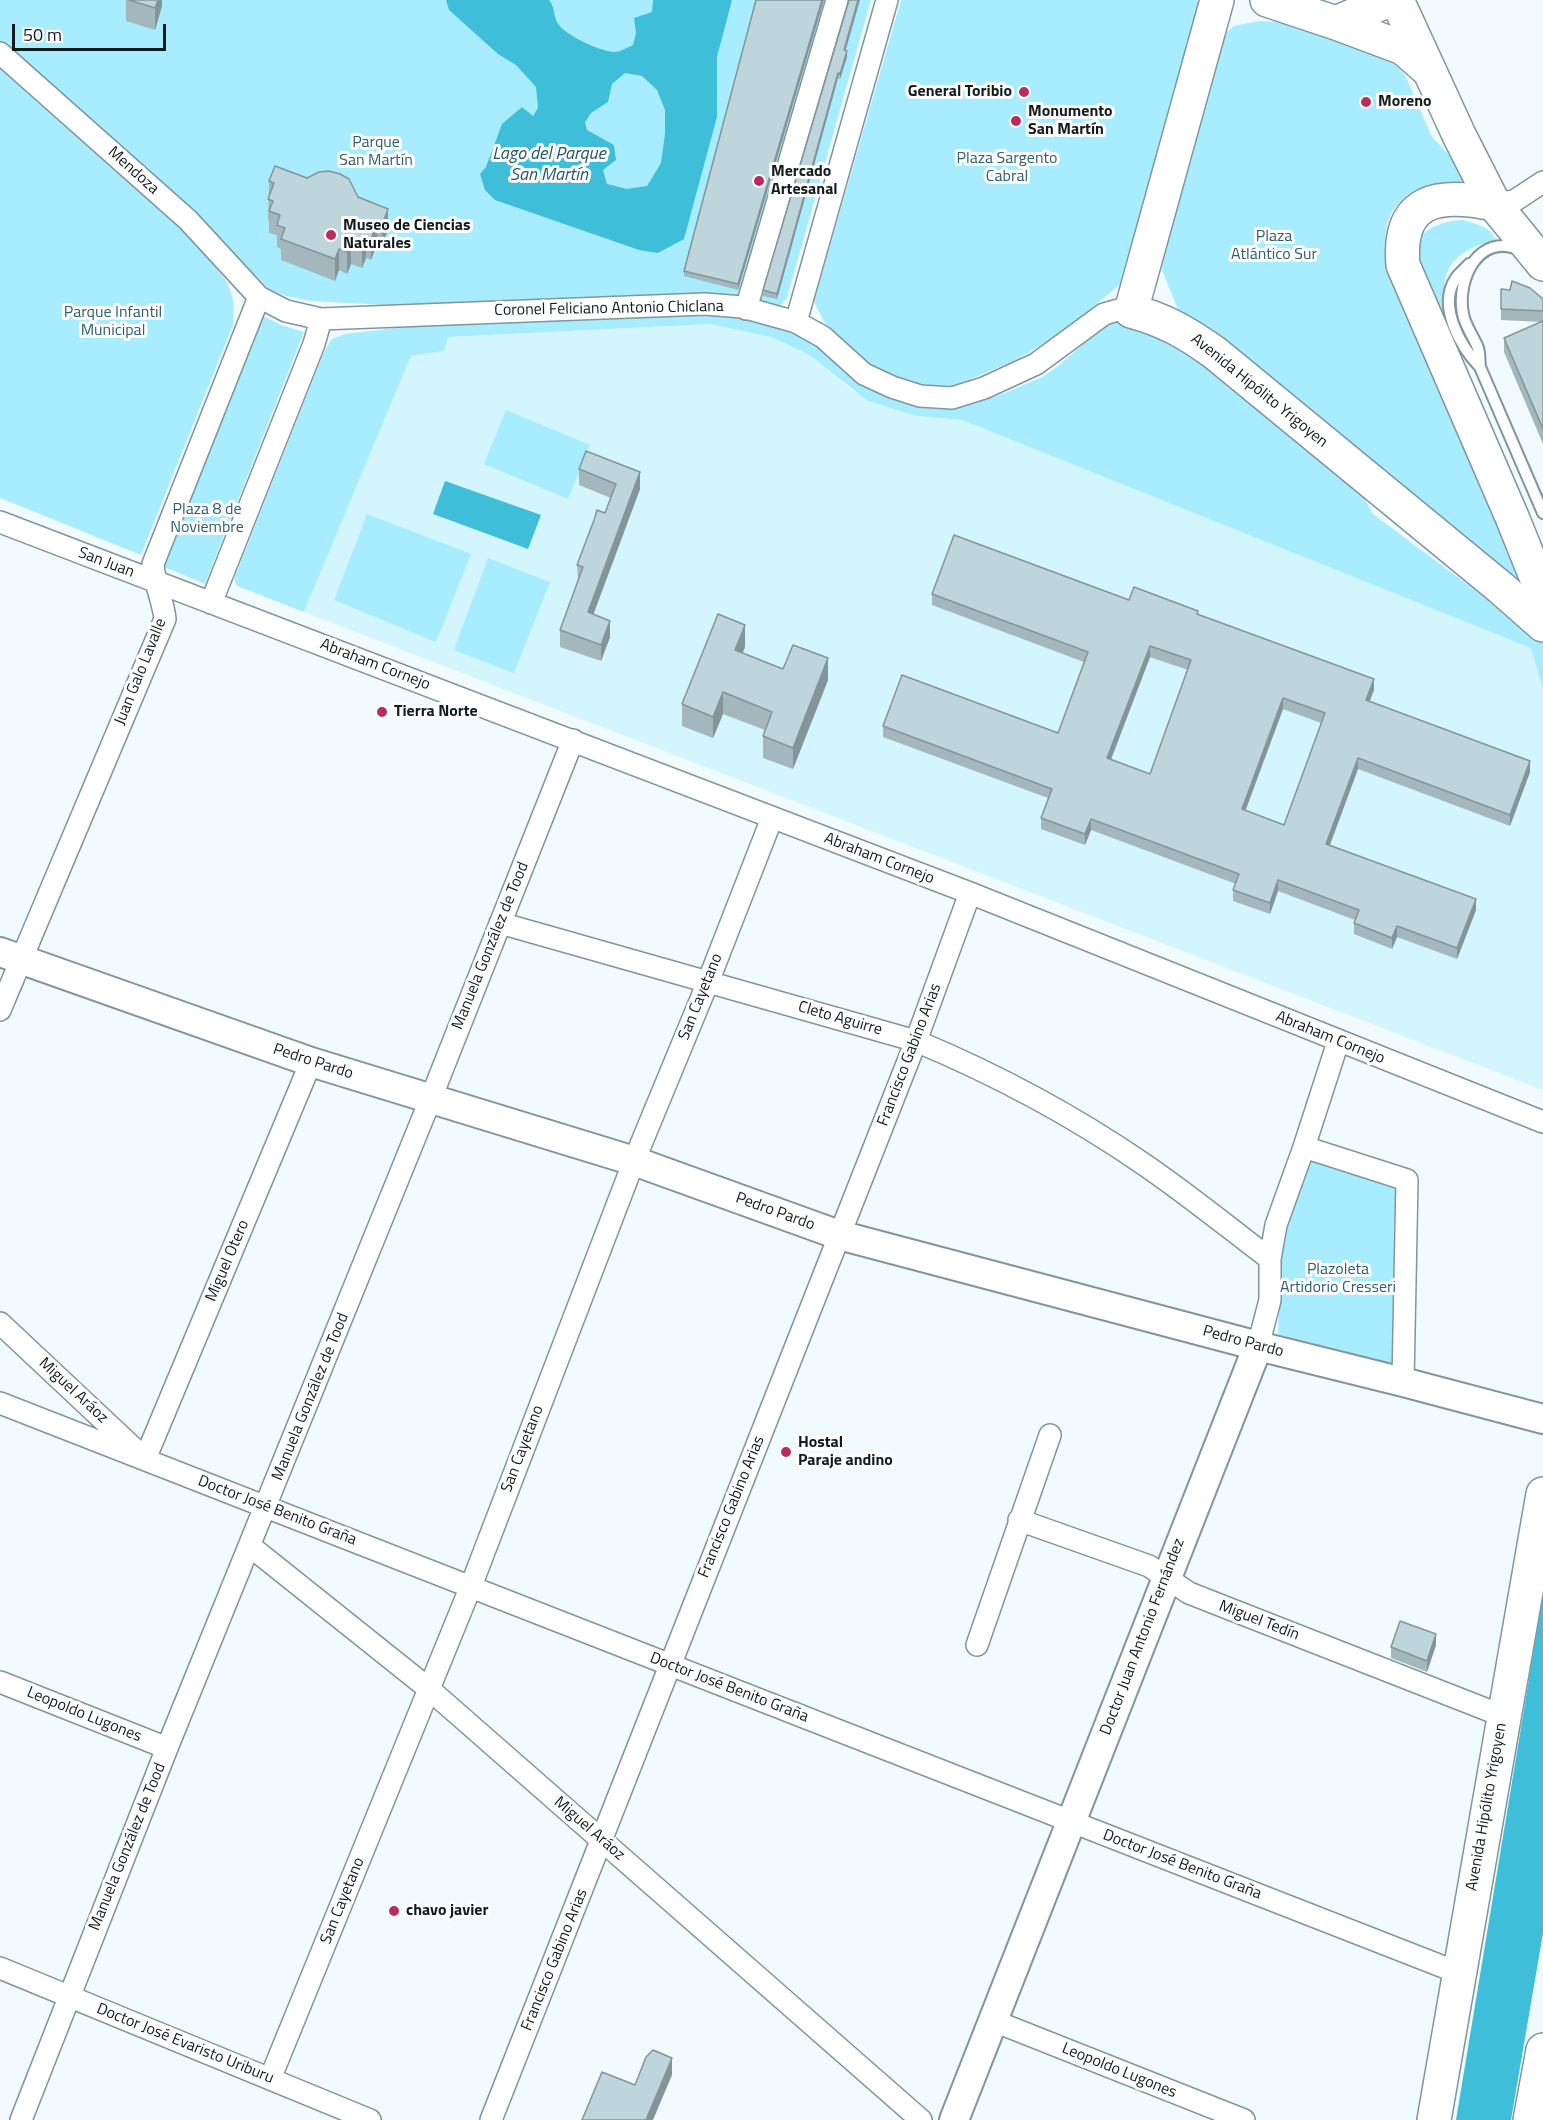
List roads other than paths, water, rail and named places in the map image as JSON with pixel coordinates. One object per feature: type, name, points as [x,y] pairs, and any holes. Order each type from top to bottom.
[{"type":"main road","points":[[1131,310],[1217,0]]},
{"type":"main road","points":[[1266,0],[1403,48],[1430,71]]},
{"type":"main road","points":[[1336,23],[1389,0]]},
{"type":"main road","points":[[1396,0],[1494,204],[1543,264]]},
{"type":"main road","points":[[1494,204],[1468,198],[1449,198],[1422,207],[1410,220],[1403,235],[1403,265],[1543,594]]},
{"type":"main road","name":"Avenida Hipólito Yrigoyen","points":[[1131,310],[1159,319],[1190,334],[1215,353],[1543,625]]},
{"type":"main road","name":"Avenida Hipólito Yrigoyen","points":[[1434,2120],[1543,1494]]},
{"type":"main road","points":[[1530,2120],[1543,2050]]},
{"type":"street","points":[[746,309],[837,0]]},
{"type":"street","points":[[796,322],[887,0]]},
{"type":"street","name":"Mendoza","points":[[0,53],[188,220],[259,297]]},
{"type":"street","points":[[1494,204],[1514,201],[1543,182]]},
{"type":"street","name":"Coronel Feliciano Antonio Chiclana","points":[[259,297],[286,311],[321,319],[705,304],[746,309],[796,322],[823,337],[864,374],[892,387],[920,396],[952,398],[993,384],[1036,364],[1104,314],[1118,310],[1131,310]]},
{"type":"street","name":"Juan Galo Lavalle","points":[[0,1010],[10,956],[165,619],[164,604],[153,564],[259,297]]},
{"type":"street","points":[[211,603],[314,344],[321,319]]},
{"type":"street","name":"San Juan","points":[[0,522],[211,603]]},
{"type":"street","name":"Abraham Cornejo","points":[[211,603],[970,893],[1543,1122]]},
{"type":"street","name":"Manuela González de Tood","points":[[21,2120],[167,1748],[431,1098],[573,740]]},
{"type":"street","name":"San Cayetano","points":[[270,2079],[471,1586],[634,1161],[708,982],[772,818]]},
{"type":"street","name":"Francisco Gabino Arias","points":[[491,2120],[916,1041],[970,893]]},
{"type":"street","name":"Cleto Aguirre","points":[[500,923],[916,1041],[970,1063],[1085,1126],[1142,1163],[1270,1259]]},
{"type":"street","name":"Pedro Pardo","points":[[10,956],[311,1062],[634,1161],[839,1234],[1258,1346],[1543,1419]]},
{"type":"street","name":"Doctor Juan Antonio Fernández","points":[[954,2120],[1258,1346],[1270,1300],[1270,1259],[1276,1224],[1304,1147],[1338,1041]]},
{"type":"street","name":"Miguel Otero","points":[[145,1459],[311,1062]]},
{"type":"street","points":[[1304,1147],[1407,1180],[1403,1382]]},
{"type":"street","name":"Miguel Aráoz","points":[[0,1323],[145,1459]]},
{"type":"street","name":"Doctor José Benito Graña","points":[[0,1403],[1459,1973]]},
{"type":"street","points":[[977,1645],[1050,1435]]},
{"type":"street","name":"Miguel Tedín","points":[[1019,1520],[1149,1566],[1189,1593],[1503,1716]]},
{"type":"street","name":"Miguel Aráoz","points":[[250,1546],[429,1689],[921,2120]]},
{"type":"street","name":"Leopoldo Lugones","points":[[0,1682],[167,1748]]},
{"type":"street","name":"Doctor José Evaristo Uriburu","points":[[0,1968],[370,2120]]},
{"type":"street","name":"Leopoldo Lugones","points":[[994,2021],[1244,2120]]},
{"type":"lane","points":[[1543,264],[1528,254],[1506,246],[1498,246],[1483,252],[1470,267],[1462,298],[1463,316],[1479,350],[1479,366],[1543,513]]},
{"type":"water","name":"Lago del Parque San Martín","points":[[446,0],[549,0],[557,22],[566,32],[592,46],[615,52],[633,45],[636,33],[634,18],[652,12],[653,0],[732,0],[717,57],[717,117],[684,239],[658,253],[639,250],[495,200],[485,190],[480,174],[486,167],[502,124],[522,107],[533,116],[538,108],[536,87],[516,65],[498,54],[449,10]],"holes":[[[625,73],[642,76],[657,90],[665,110],[665,134],[661,163],[647,186],[627,189],[607,184],[603,170],[616,160],[614,145],[587,130],[585,122],[591,113],[608,102],[612,84]]]},
{"type":"water","points":[[445,481],[541,515],[528,549],[433,514]]},
{"type":"water","points":[[1543,1595],[1543,1933],[1511,2120],[1456,2120]]},
{"type":"place","name":"General Toribio","points":[[1024,92]]},
{"type":"place","name":"Moreno","points":[[1366,102]]},
{"type":"place","name":"Monumento San Martín","points":[[1016,121]]},
{"type":"place","name":"Mercado Artesanal","points":[[759,181]]},
{"type":"place","name":"Museo de Ciencias Naturales","points":[[331,235]]},
{"type":"place","name":"Tierra Norte","points":[[382,712]]},
{"type":"place","name":"Hostal Paraje andino","points":[[786,1452]]},
{"type":"place","name":"chavo javier","points":[[394,1911]]},
{"type":"park label","name":"Parque San Martín","points":[[376,152]]},
{"type":"park label","name":"Plaza Sargento Cabral","points":[[1007,168]]},
{"type":"park label","name":"Plaza Atlántico Sur","points":[[1274,246]]},
{"type":"park label","name":"Parque Infantil Municipal","points":[[113,322]]},
{"type":"park label","name":"Plaza 8 de Noviembre","points":[[207,519]]},
{"type":"park label","name":"Plazoleta Artidorio Cresseri","points":[[1338,1279]]}]
